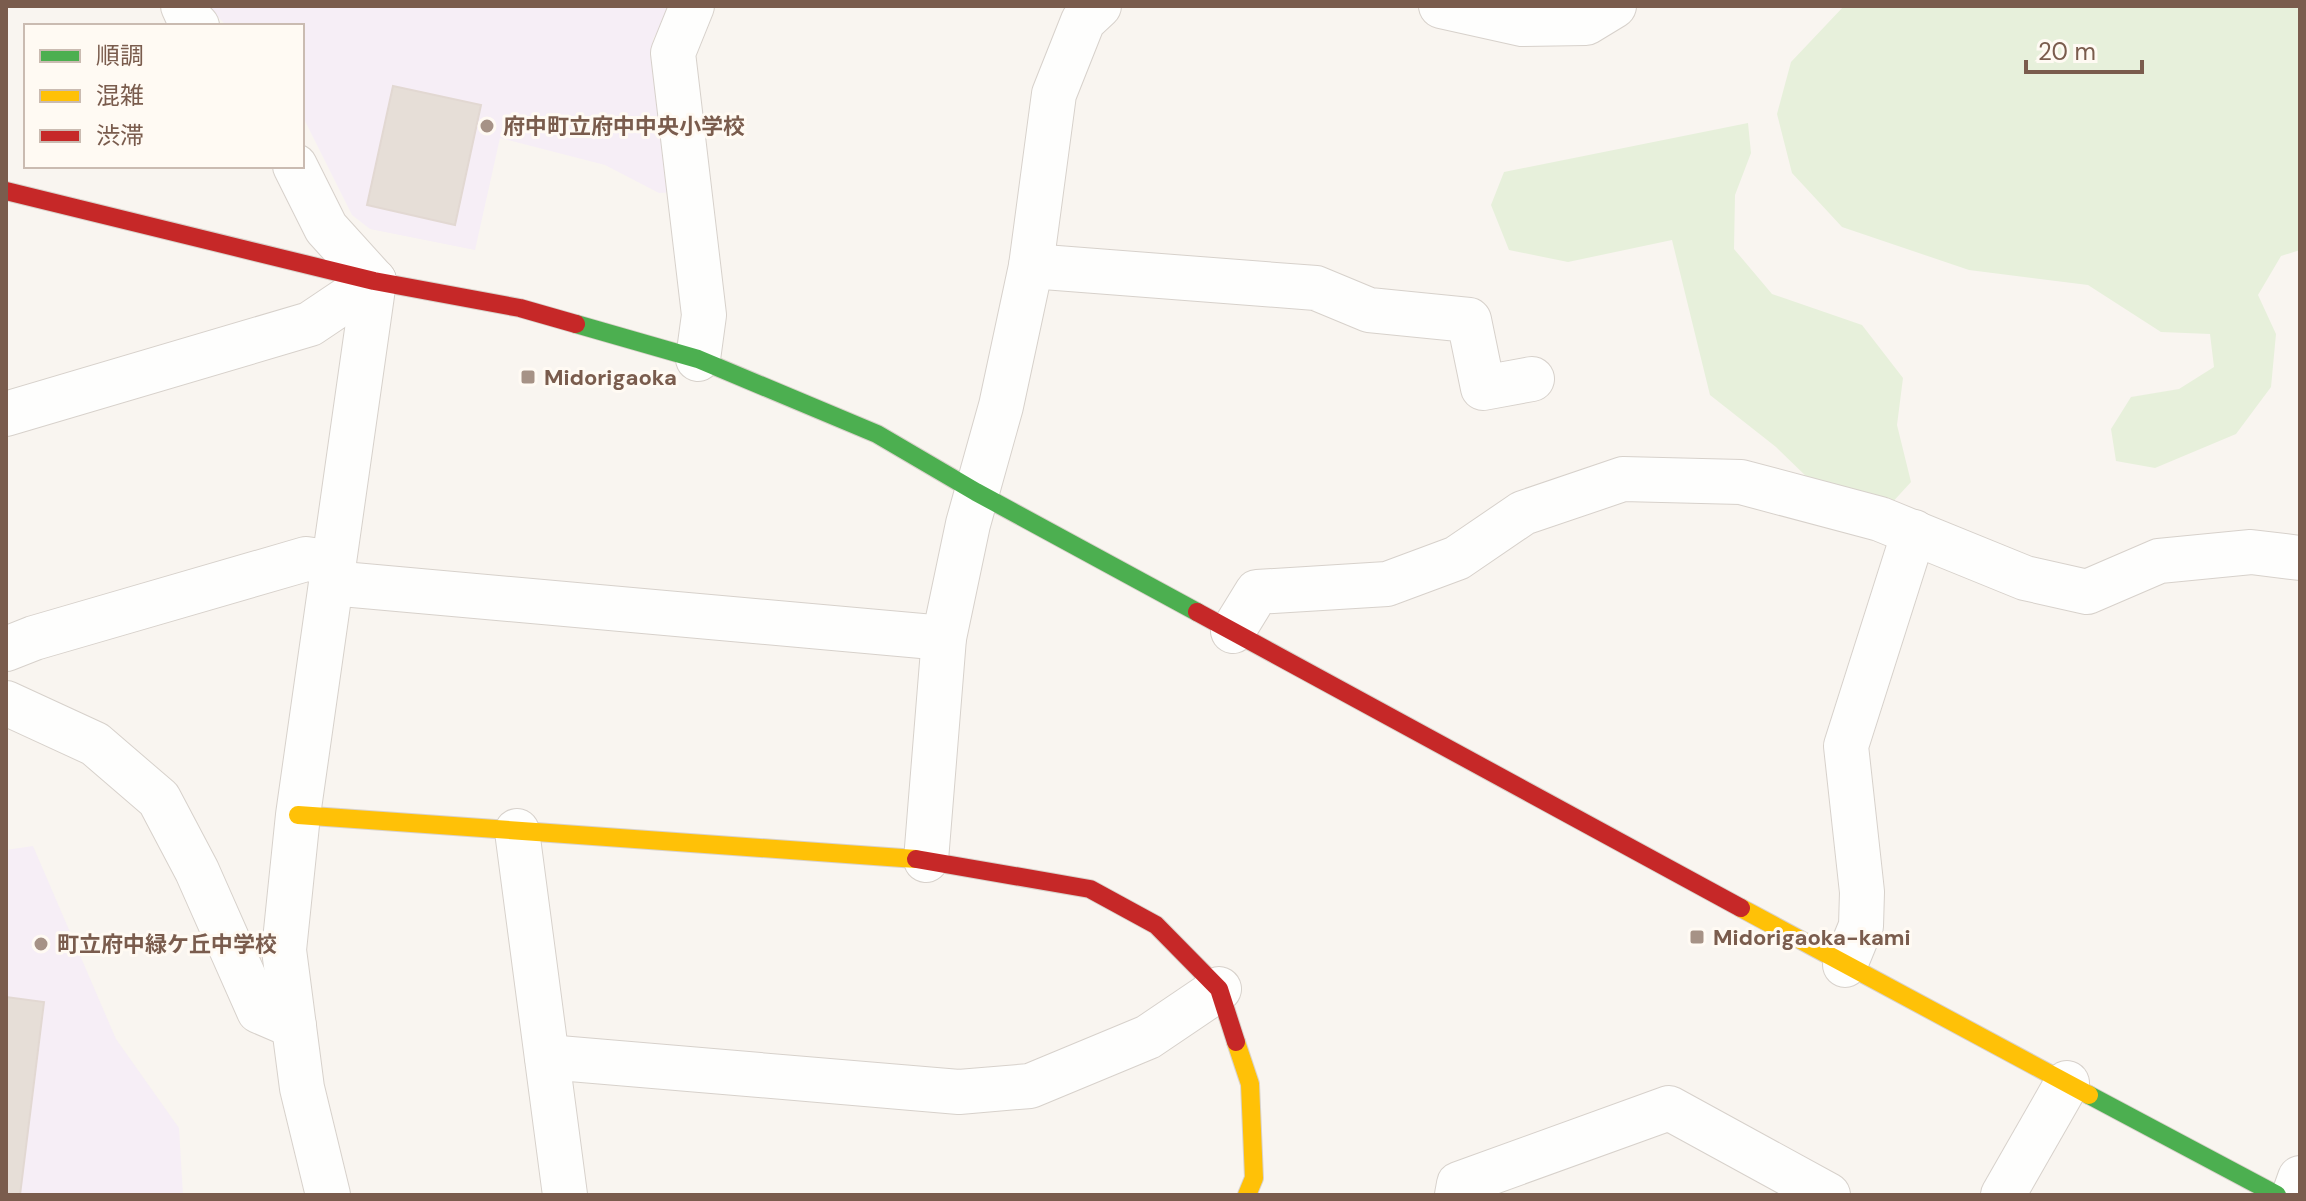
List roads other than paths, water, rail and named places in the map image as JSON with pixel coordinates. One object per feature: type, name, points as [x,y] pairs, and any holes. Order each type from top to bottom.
[{"type":"street","points":[[183,6],[195,24]]},
{"type":"street","points":[[692,6],[673,53],[704,315],[698,359]]},
{"type":"street","points":[[926,860],[944,638],[976,492],[1001,406],[1031,266],[1054,94],[1083,21],[1099,6]]},
{"type":"street","points":[[1441,6],[1586,23],[1614,6]]},
{"type":"street","points":[[296,168],[326,228],[374,281]]},
{"type":"street","points":[[6,191],[374,281],[520,308],[698,359],[877,434],[976,492],[1845,965],[2277,1195]]},
{"type":"street","points":[[1031,266],[1316,288],[1369,310],[1469,320],[1483,388],[1532,379]]},
{"type":"street","points":[[6,414],[310,324],[374,281]]},
{"type":"street","points":[[328,1195],[302,1088],[284,950],[298,815],[374,281]]},
{"type":"street","points":[[1233,631],[1257,592],[1387,584],[1457,558],[1523,513],[1623,479],[1741,482],[1880,519],[2025,578],[2087,592],[2159,561],[2251,552],[2300,558]]},
{"type":"street","points":[[1845,965],[1861,926],[1862,903],[1846,746],[1914,532]]},
{"type":"street","points":[[6,649],[34,638],[306,559],[332,573],[944,638]]},
{"type":"street","points":[[6,703],[95,744],[159,799],[197,871],[259,1011],[294,1026]]},
{"type":"street","points":[[298,815],[926,860],[1090,889],[1156,925],[1219,989],[1250,1084],[1254,1178],[1247,1195]]},
{"type":"street","points":[[517,831],[565,1195]]},
{"type":"street","points":[[547,1057],[959,1092],[1030,1086],[1148,1037],[1219,989]]},
{"type":"street","points":[[2003,1195],[2067,1083]]},
{"type":"street","points":[[1457,1195],[1459,1184],[1669,1108],[1828,1195]]},
{"type":"street","points":[[2294,1195],[2300,1178]]},
{"type":"place","name":"府中町立府中中央小学校","points":[[487,126]]},
{"type":"place","name":"Midorigaoka","points":[[528,377]]},
{"type":"place","name":"Midorigaoka-kami","points":[[1697,937]]},
{"type":"place","name":"町立府中緑ケ丘中学校","points":[[41,944]]}]
